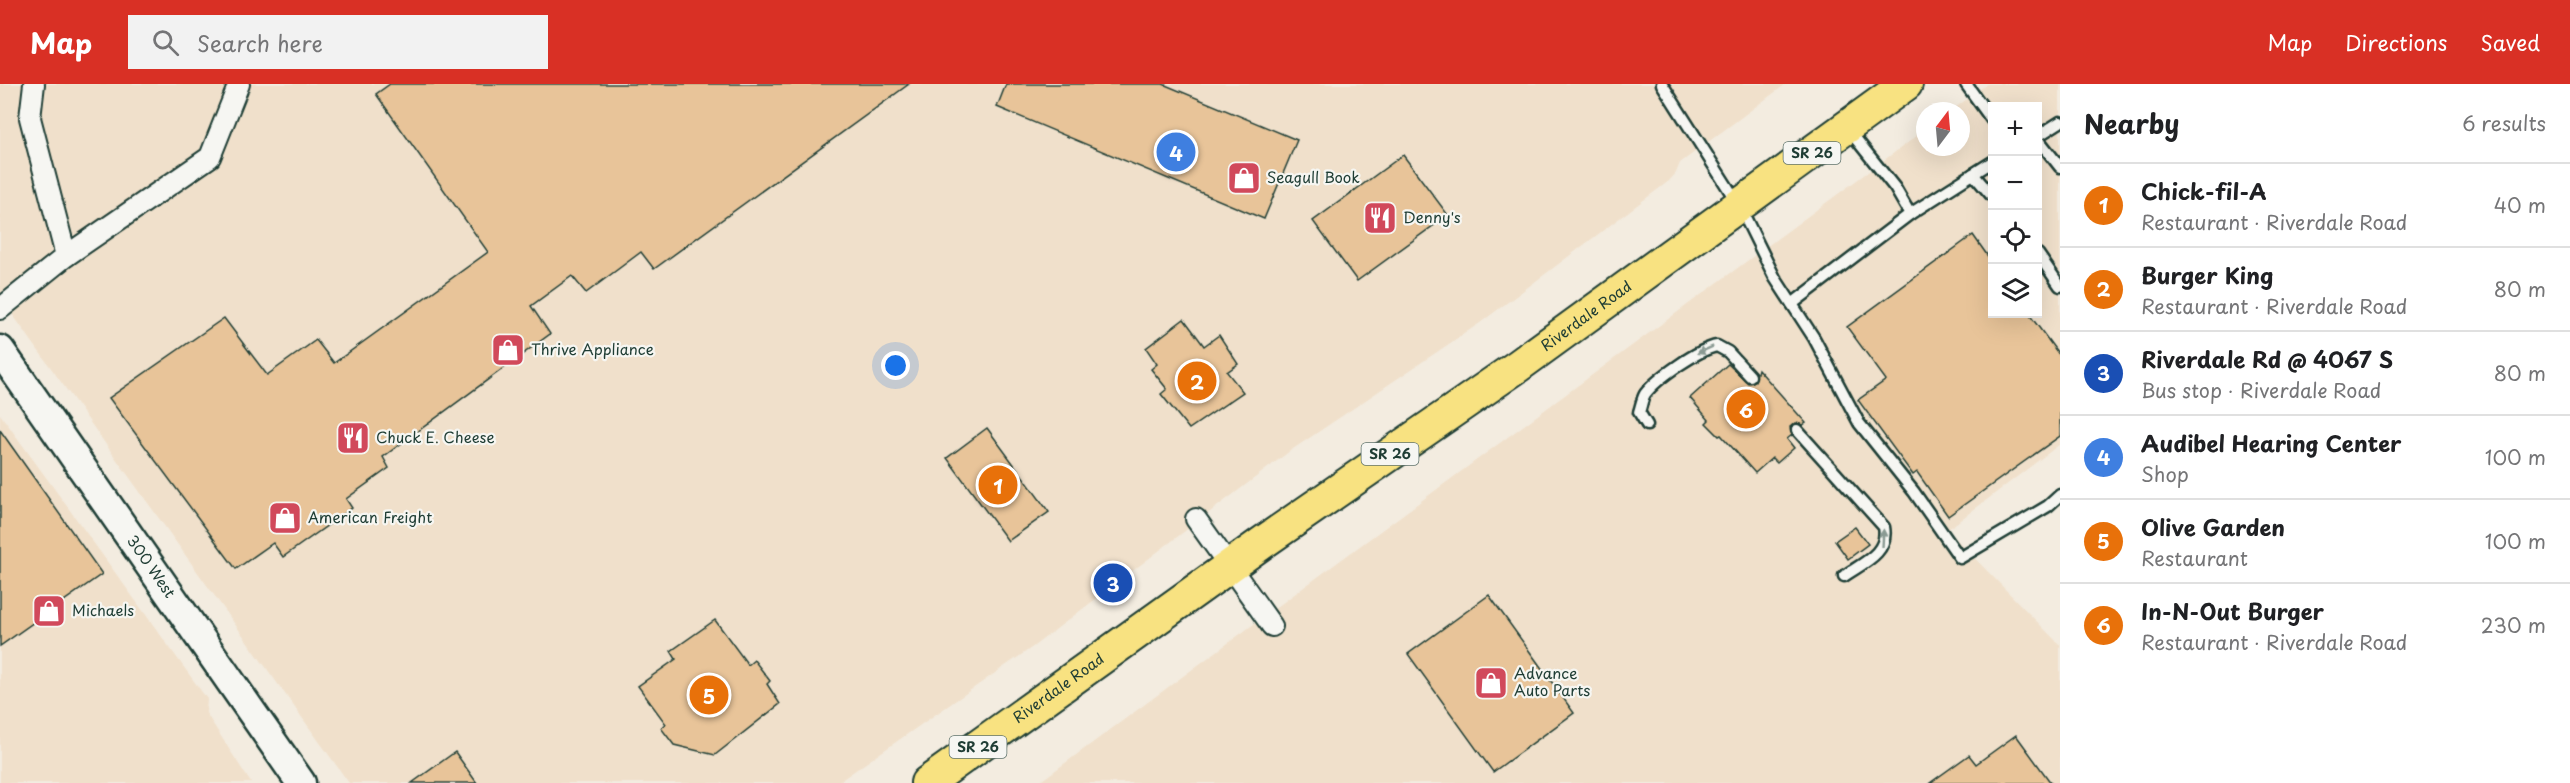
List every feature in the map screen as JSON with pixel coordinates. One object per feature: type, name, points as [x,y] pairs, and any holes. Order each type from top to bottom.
[{"type":"main road","name":"Riverdale Road","points":[[927,783],[1262,543],[1518,366],[1740,207],[1906,84]]},
{"type":"street","points":[[34,84],[30,118],[66,256]]},
{"type":"street","points":[[0,309],[66,256],[210,157],[239,84]]},
{"type":"street","name":"300 West","points":[[0,350],[302,783]]},
{"type":"street","points":[[1196,519],[1272,626]]},
{"type":"lane","points":[[1662,84],[1740,207],[1769,267],[1820,347],[1858,423],[1914,492],[1960,558],[2048,506],[2060,495]]},
{"type":"lane","points":[[1966,84],[1988,114]]},
{"type":"lane","points":[[2042,134],[2060,122]]},
{"type":"lane","points":[[1847,127],[1895,188],[1910,214]]},
{"type":"lane","points":[[2042,144],[2060,167]]},
{"type":"lane","points":[[1792,304],[1910,214],[1988,165]]},
{"type":"lane","points":[[1973,174],[1988,191]]},
{"type":"lane","points":[[2042,262],[2060,286]]},
{"type":"lane","points":[[1647,425],[1639,412],[1644,395],[1656,383],[1705,348],[1717,346],[1728,352],[1750,376]]},
{"type":"lane","points":[[1797,430],[1884,527],[1886,538],[1883,548],[1844,576]]},
{"type":"shaded area","points":[[0,84],[1786,84],[1680,163],[1676,173],[1669,181],[1480,323],[1290,451],[1034,646],[837,783],[349,783],[0,297]]},
{"type":"shaded area","points":[[1987,84],[2060,84],[2060,444],[1947,530],[2060,645],[2060,783],[1038,783],[1916,137],[1916,156],[1970,156],[1970,102],[1963,102]]},
{"type":"shaded area","points":[[0,414],[207,699],[206,713],[251,783],[0,783]]},
{"type":"building","points":[[390,84],[909,84],[654,269],[641,252],[586,293],[572,276],[531,306],[550,334],[383,457],[389,468],[346,499],[352,508],[283,557],[273,543],[236,569],[109,398],[224,318],[267,375],[316,340],[334,363],[488,252],[376,94]]},
{"type":"building","points":[[1006,84],[1163,84],[1297,140],[1264,219],[997,107]]},
{"type":"building","name":"Denny's","points":[[1403,155],[1448,215],[1357,281],[1313,221]]},
{"type":"building","points":[[1973,235],[1988,256],[1988,318],[2032,318],[2060,356],[2060,436],[1948,516],[1917,472],[1913,475],[1858,400],[1886,380],[1847,327]]},
{"type":"building","points":[[1184,319],[1204,346],[1219,335],[1238,364],[1227,372],[1243,392],[1189,429],[1161,394],[1167,389],[1151,369],[1157,364],[1146,348]]},
{"type":"building","points":[[1728,364],[1748,383],[1755,381],[1758,369],[1806,423],[1803,425],[1795,423],[1790,427],[1792,435],[1787,439],[1794,448],[1777,463],[1772,458],[1755,473],[1721,435],[1719,436],[1706,423],[1709,420],[1690,398]]},
{"type":"building","points":[[987,428],[1049,512],[1008,541],[947,458]]},
{"type":"building","points":[[0,430],[102,574],[0,646]]},
{"type":"building","points":[[1855,527],[1868,544],[1848,559],[1835,541]]},
{"type":"building","name":"Advance Auto Parts","points":[[1489,595],[1574,713],[1493,772],[1408,654]]},
{"type":"building","points":[[715,620],[748,665],[754,660],[770,681],[767,684],[780,704],[715,755],[674,745],[661,728],[666,724],[638,686],[676,659],[671,651]]},
{"type":"building","points":[[2016,735],[2051,783],[1930,783],[1969,755],[1976,764]]},
{"type":"building","points":[[455,752],[477,783],[412,783]]},
{"type":"place","name":"Audibel Hearing Center","points":[[1176,152]]},
{"type":"place","name":"Seagull Book","points":[[1244,178]]},
{"type":"place","name":"Denny's","points":[[1380,218]]},
{"type":"place","name":"Thrive Appliance","points":[[508,350]]},
{"type":"place","name":"Burger King","points":[[1197,381]]},
{"type":"place","name":"In-N-Out Burger","points":[[1746,409]]},
{"type":"place","name":"Chuck E. Cheese","points":[[353,438]]},
{"type":"place","name":"Chick-fil-A","points":[[998,485]]},
{"type":"place","name":"American Freight","points":[[285,518]]},
{"type":"place","name":"Riverdale Rd @ 4067 S","points":[[1113,583]]},
{"type":"place","name":"Michaels","points":[[49,611]]},
{"type":"place","name":"Advance Auto Parts","points":[[1491,683]]},
{"type":"place","name":"Olive Garden","points":[[709,695]]}]
